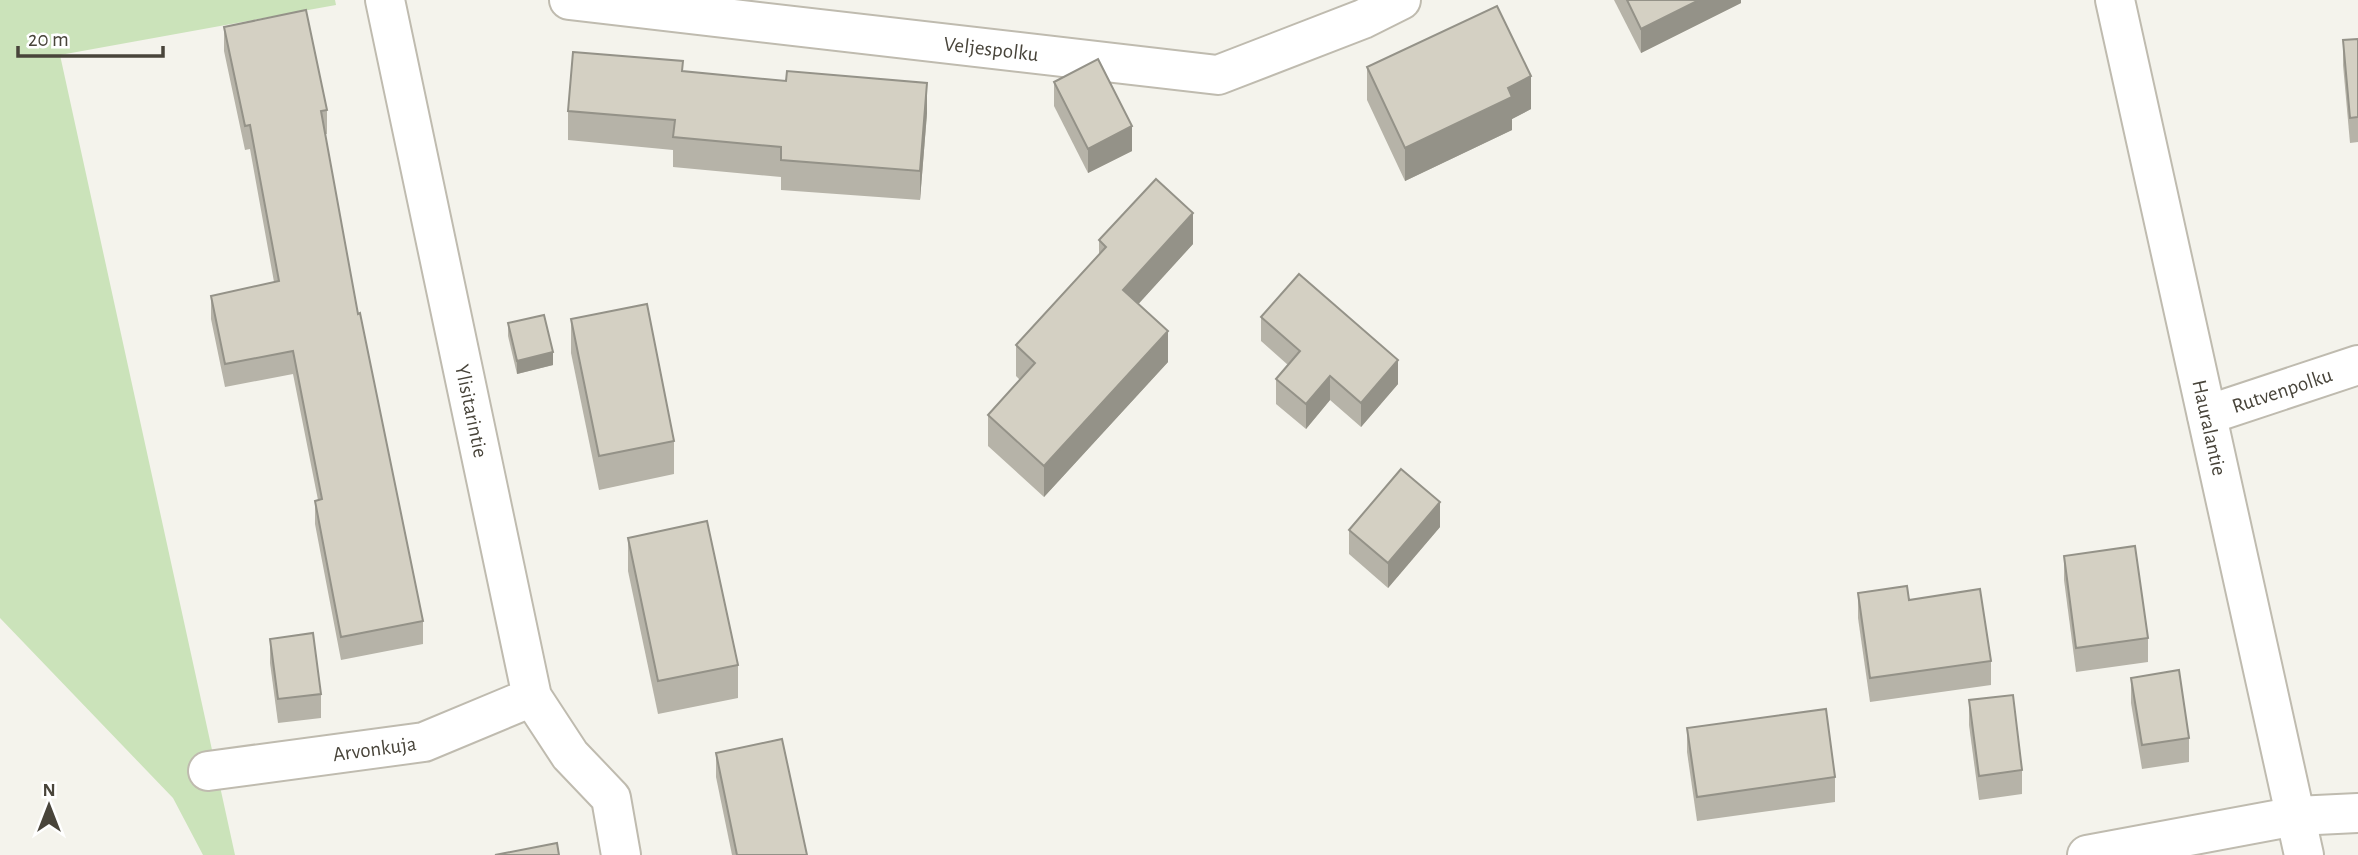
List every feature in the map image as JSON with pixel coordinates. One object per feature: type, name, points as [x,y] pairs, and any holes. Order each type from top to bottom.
[{"type":"street","name":"Ylisitarintie","points":[[385,0],[532,697],[570,755],[611,798],[621,855]]},
{"type":"street","name":"Veljespolku","points":[[569,0],[778,11],[1218,75],[1363,19],[1401,0]]},
{"type":"street","name":"Hauralantie","points":[[2115,0],[2304,855]]},
{"type":"street","name":"Rutvenpolku","points":[[2207,415],[2358,365]]},
{"type":"street","name":"Arvonkuja","points":[[208,771],[424,742],[532,697]]},
{"type":"street","points":[[2087,855],[2295,816],[2358,813]]},
{"type":"green space","points":[[0,0],[335,0],[336,5],[60,55],[235,855],[203,855],[173,798],[0,618]]},
{"type":"building","points":[[1627,0],[1699,0],[1641,29]]},
{"type":"building","points":[[1497,6],[1531,76],[1508,88],[1512,97],[1405,148],[1367,67]]},
{"type":"building","points":[[306,10],[327,110],[321,111],[358,314],[360,313],[423,621],[341,637],[315,501],[322,499],[293,351],[225,364],[211,296],[279,281],[250,125],[245,126],[224,27]]},
{"type":"building","points":[[2358,39],[2358,117],[2350,118],[2343,40]]},
{"type":"building","points":[[573,52],[683,61],[682,71],[786,81],[787,71],[927,83],[920,171],[781,160],[781,147],[673,137],[675,120],[568,111]]},
{"type":"building","points":[[1098,59],[1132,126],[1088,149],[1054,82]]},
{"type":"building","points":[[1156,179],[1193,213],[1123,290],[1168,331],[1044,466],[988,415],[1035,363],[1016,345],[1106,247],[1099,240]]},
{"type":"building","points":[[1299,274],[1398,360],[1361,403],[1330,376],[1306,404],[1276,379],[1300,351],[1261,317]]},
{"type":"building","points":[[647,304],[674,441],[599,456],[571,319]]},
{"type":"building","points":[[544,315],[553,352],[517,361],[508,323]]},
{"type":"building","points":[[1401,469],[1440,502],[1388,563],[1349,530]]},
{"type":"building","points":[[707,521],[738,665],[658,681],[628,538]]},
{"type":"building","points":[[2135,546],[2148,638],[2076,648],[2064,556]]},
{"type":"building","points":[[1907,586],[1909,600],[1980,589],[1991,661],[1870,678],[1858,593]]},
{"type":"building","points":[[313,633],[321,694],[278,699],[270,639]]},
{"type":"building","points":[[2179,670],[2189,738],[2142,745],[2131,678]]},
{"type":"building","points":[[2013,695],[2022,770],[1979,776],[1969,700]]},
{"type":"building","points":[[1826,709],[1835,777],[1697,797],[1687,728]]},
{"type":"building","points":[[782,739],[807,855],[737,855],[716,753]]},
{"type":"building","points":[[557,843],[559,855],[495,855]]}]
